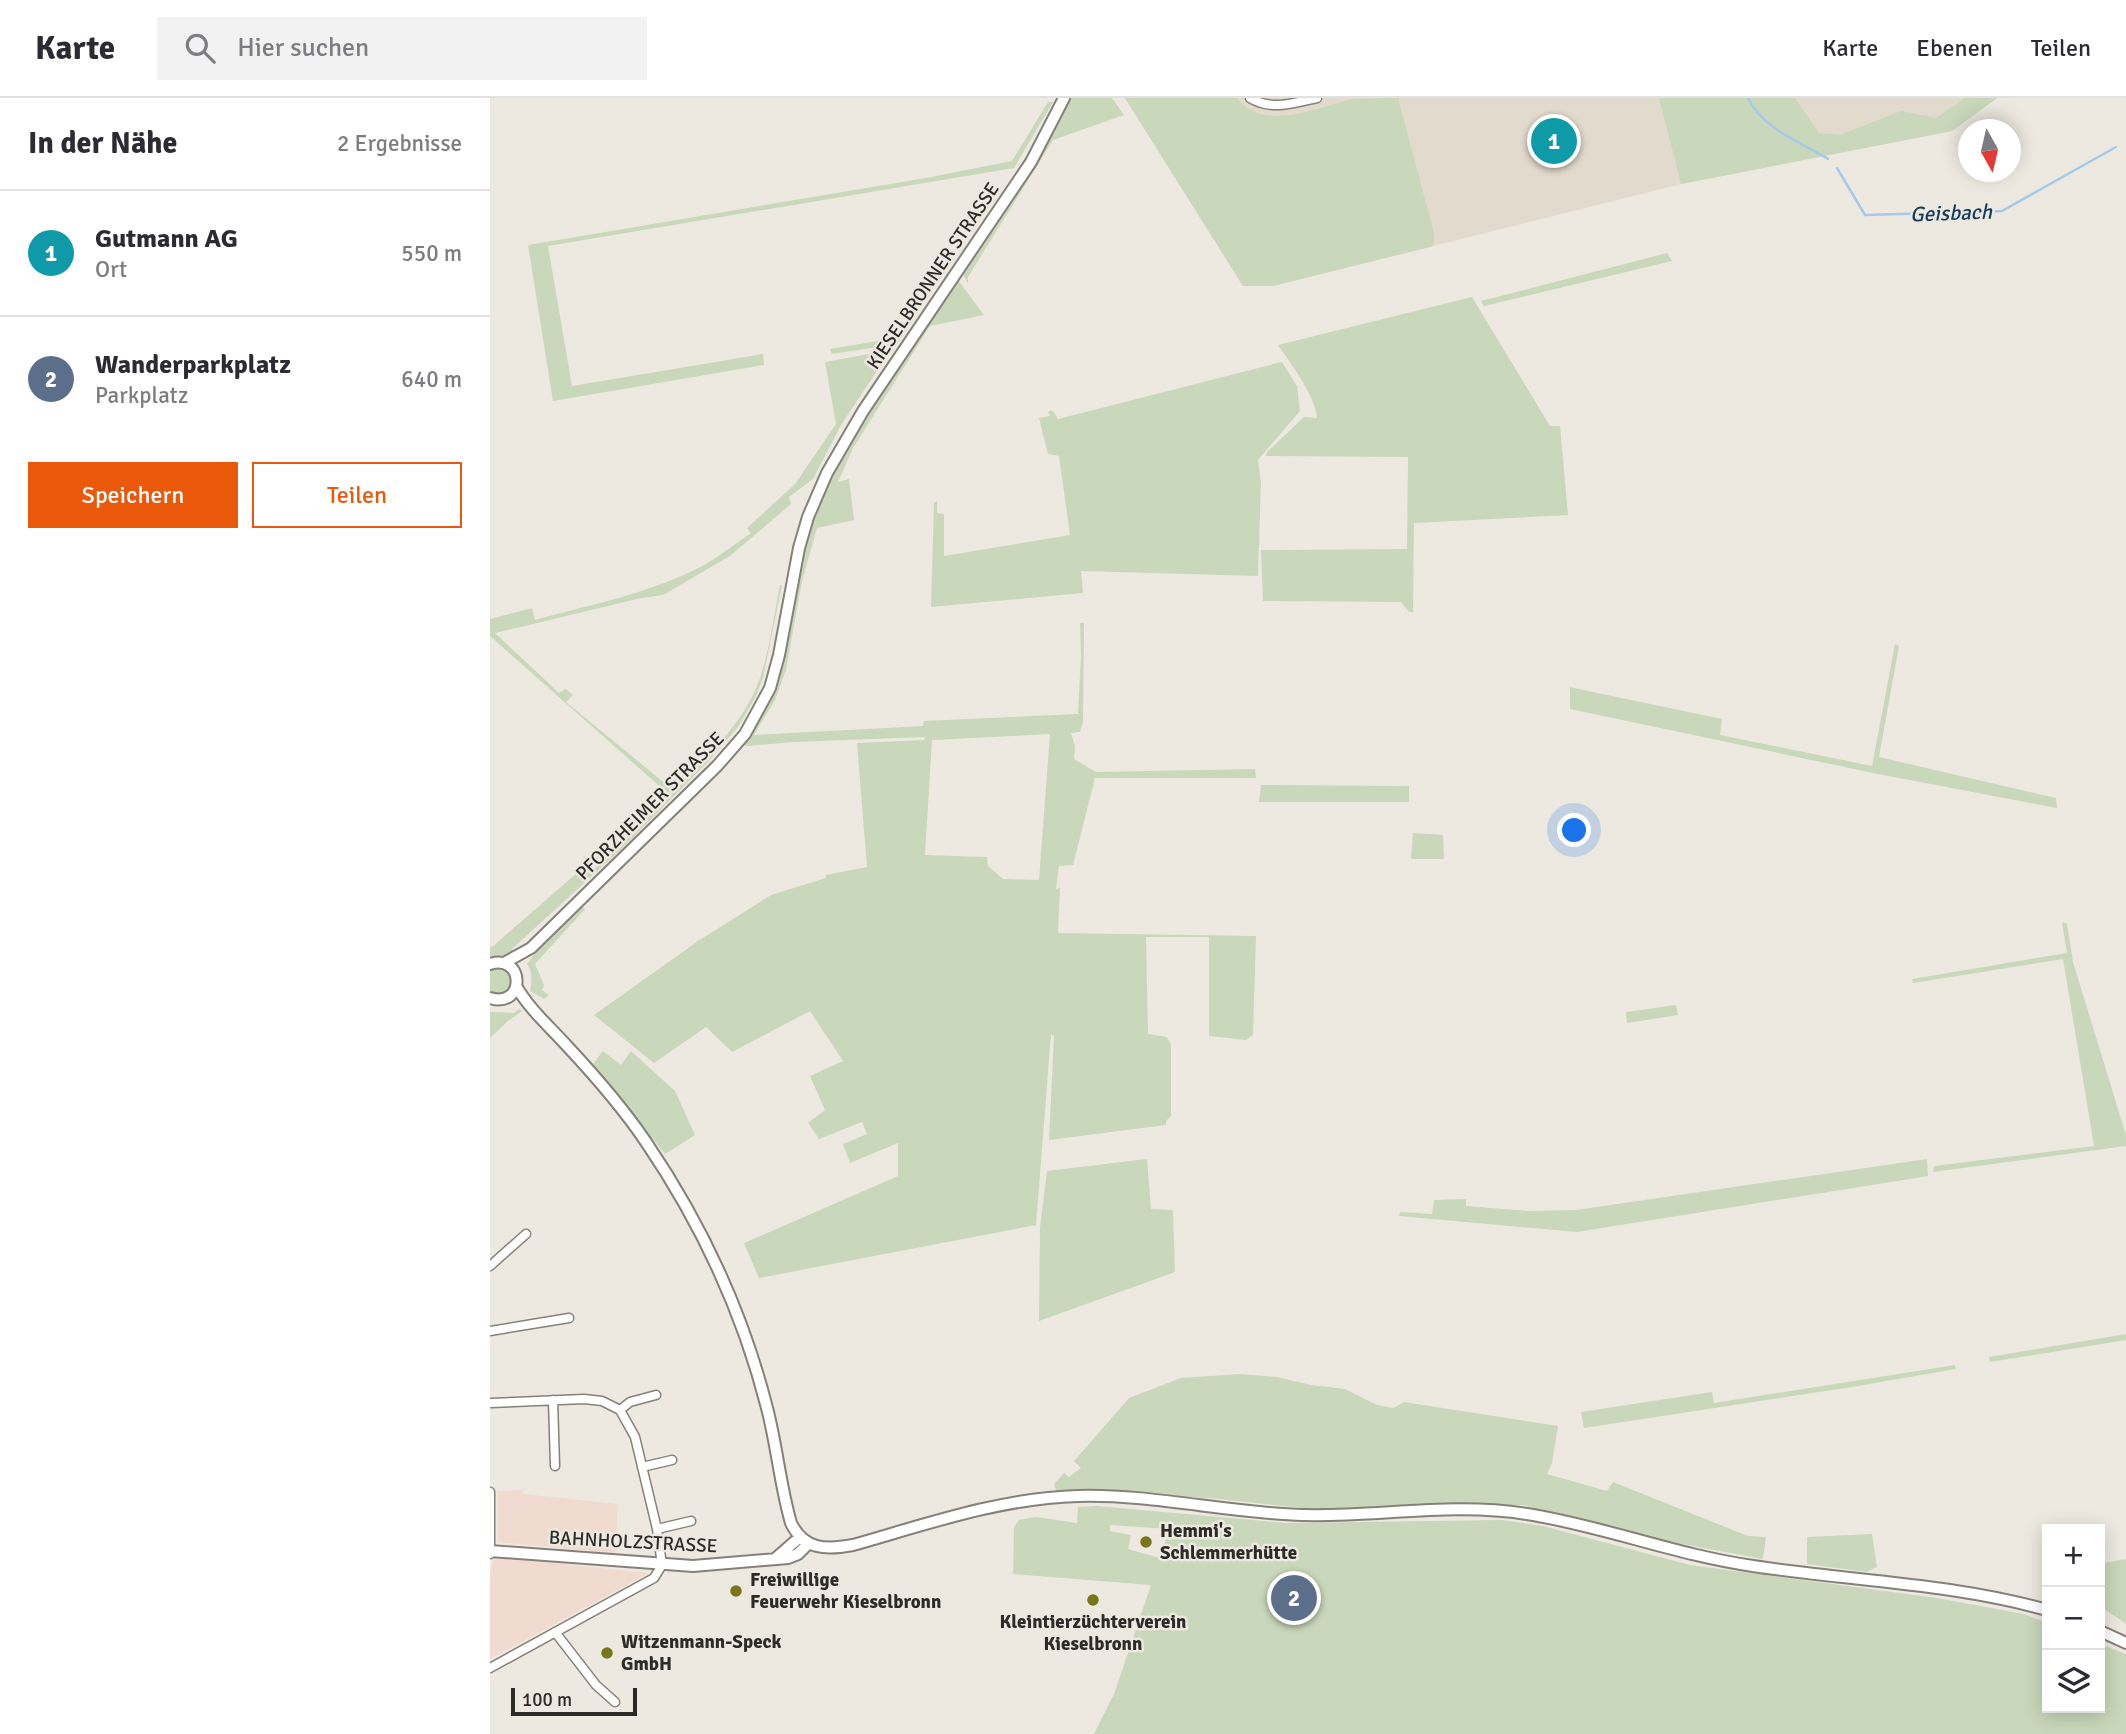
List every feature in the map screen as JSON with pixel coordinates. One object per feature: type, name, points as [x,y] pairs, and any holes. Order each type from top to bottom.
[{"type":"street","name":"KIESELBRONNER STRASSE","points":[[827,473],[863,411],[1031,162],[1064,98]]},
{"type":"street","points":[[1250,98],[1275,107],[1317,98]]},
{"type":"street","name":"PFORZHEIMER STRASSE","points":[[494,999],[513,993],[531,948],[727,757],[759,712],[770,688],[779,655],[792,578],[805,528],[827,473]]},
{"type":"street","name":"PFORZHEIMER STRASSE","points":[[494,963],[531,948]]},
{"type":"street","points":[[494,963],[513,969],[516,981],[535,1013],[580,1059],[627,1116],[664,1170],[700,1232],[730,1297],[759,1380],[774,1438],[788,1512],[795,1531],[804,1540],[823,1548],[837,1548],[1010,1503],[1039,1498],[1133,1498],[1304,1515],[1491,1509],[1561,1521],[1728,1562],[1970,1592],[2042,1609]]},
{"type":"street","points":[[494,999],[535,1013]]},
{"type":"street","points":[[490,1266],[526,1234]]},
{"type":"street","points":[[490,1331],[569,1318]]},
{"type":"street","points":[[620,1410],[630,1402],[656,1395]]},
{"type":"street","points":[[553,1400],[555,1466]]},
{"type":"street","points":[[490,1403],[603,1401],[620,1410],[635,1437],[657,1529],[662,1565],[654,1578],[490,1668]]},
{"type":"street","points":[[642,1467],[672,1460]]},
{"type":"street","points":[[490,1492],[490,1552]]},
{"type":"street","points":[[657,1529],[691,1521]]},
{"type":"street","name":"BAHNHOLZSTRASSE","points":[[490,1552],[662,1565],[731,1564],[774,1559],[804,1540]]},
{"type":"street","points":[[555,1632],[596,1685],[615,1702]]},
{"type":"street","points":[[2105,1633],[2126,1643]]},
{"type":"shaded area","points":[[1125,98],[1997,98],[1968,119],[1958,119],[1958,127],[1952,131],[1681,184],[1273,286],[1243,286]]},
{"type":"shaded area","points":[[523,1490],[523,1494],[618,1504],[615,1553],[498,1542],[498,1491]]},
{"type":"shaded area","name":"Witzenmann-Speck GmbH","points":[[494,1557],[649,1573],[490,1659],[490,1575]]},
{"type":"green space","points":[[1070,98],[1112,98],[1124,115],[1053,140],[968,277],[968,283],[962,273],[1050,138]]},
{"type":"green space","points":[[1125,98],[1237,98],[1249,109],[1277,116],[1293,115],[1354,99],[1398,98],[1434,233],[1434,244],[1273,286],[1243,286]]},
{"type":"green space","points":[[1659,98],[1795,98],[1819,133],[1840,135],[1901,111],[1936,118],[1965,98],[1997,98],[1968,119],[1958,119],[1958,127],[1952,131],[1681,184]]},
{"type":"green space","points":[[1048,102],[1053,102],[1014,168],[548,246],[572,386],[763,354],[764,365],[553,401],[528,245],[1012,161]]},
{"type":"green space","points":[[1667,253],[1672,261],[1484,306],[1481,301]]},
{"type":"green space","points":[[958,280],[984,315],[930,326],[853,448],[838,482],[849,479],[854,520],[817,528],[802,581],[786,670],[775,700],[754,735],[923,726],[924,721],[1078,714],[1080,623],[1084,623],[1083,722],[1080,732],[1071,733],[1075,746],[1074,759],[1096,772],[1255,769],[1256,778],[1095,778],[1073,865],[1059,866],[1056,889],[1060,888],[1058,933],[1256,936],[1253,1035],[1246,1040],[1209,1036],[1209,937],[1146,937],[1148,1034],[1167,1037],[1171,1045],[1171,1116],[1166,1125],[1049,1140],[1054,1036],[1051,1034],[1036,1225],[759,1278],[744,1243],[898,1176],[898,1143],[850,1163],[843,1144],[867,1134],[862,1122],[819,1139],[808,1123],[825,1110],[810,1076],[843,1061],[810,1011],[732,1052],[706,1027],[654,1063],[594,1015],[698,941],[771,895],[826,878],[826,875],[867,867],[857,743],[924,740],[925,737],[748,746],[745,746],[744,741],[750,733],[772,665],[819,505],[865,416]],"holes":[[[1050,734],[1039,880],[1003,879],[988,866],[987,857],[925,855],[932,740]]]},
{"type":"green space","points":[[1472,297],[1550,426],[1560,426],[1568,515],[1414,523],[1413,612],[1409,612],[1401,602],[1263,601],[1261,550],[1407,549],[1408,457],[1266,456],[1304,417],[1317,418],[1307,390],[1278,345]]},
{"type":"green space","points":[[910,319],[913,320],[897,344],[832,354],[830,349],[895,338]]},
{"type":"green space","points":[[891,350],[841,425],[813,479],[789,497],[791,504],[730,556],[663,595],[495,633],[559,693],[566,689],[573,695],[566,702],[673,790],[724,738],[746,708],[761,675],[782,585],[763,678],[738,727],[709,761],[617,853],[512,949],[513,956],[506,959],[490,957],[490,946],[585,866],[592,871],[665,801],[665,791],[490,636],[490,619],[532,608],[535,620],[600,603],[665,583],[717,557],[751,533],[747,528],[795,484],[836,424],[825,362]]},
{"type":"green space","points":[[1282,362],[1297,386],[1300,411],[1258,460],[1261,482],[1258,576],[1081,571],[1083,593],[931,607],[934,503],[937,501],[937,513],[944,514],[944,556],[1070,535],[1059,456],[1048,454],[1039,418],[1050,416],[1048,412],[1052,410],[1058,419]]},
{"type":"green space","points":[[1895,644],[1899,646],[1879,757],[2056,798],[2057,808],[1873,773],[1570,709],[1570,687],[1722,719],[1720,735],[1872,766]]},
{"type":"green space","points":[[1261,785],[1409,786],[1409,802],[1259,802]]},
{"type":"green space","points":[[1413,833],[1443,835],[1444,859],[1411,859]]},
{"type":"green space","points":[[581,906],[585,909],[535,964],[544,985],[542,990],[549,995],[544,999],[530,991],[532,977],[527,964],[538,949]]},
{"type":"green space","points":[[2062,922],[2067,924],[2073,962],[2126,1135],[2126,1146],[1933,1172],[1934,1166],[2094,1146],[2063,959],[1913,983],[1912,979],[2067,953]]},
{"type":"green space","points":[[494,968],[507,971],[512,980],[509,990],[502,995],[490,993],[490,970]]},
{"type":"green space","points":[[1676,1005],[1678,1015],[1627,1023],[1626,1012]]},
{"type":"green space","points":[[519,1009],[522,1011],[490,1038],[490,1012],[514,1013]]},
{"type":"green space","points":[[603,1051],[621,1065],[631,1051],[675,1091],[695,1135],[665,1154],[593,1064]]},
{"type":"green space","points":[[1147,1159],[1151,1209],[1173,1210],[1175,1272],[1039,1321],[1040,1227],[1047,1171]]},
{"type":"green space","points":[[1927,1159],[1928,1176],[1577,1232],[1399,1216],[1400,1212],[1432,1214],[1434,1200],[1466,1199],[1466,1206],[1528,1211],[1576,1210]]},
{"type":"green space","points":[[2126,1334],[2126,1340],[1990,1362],[1989,1357]]},
{"type":"green space","points":[[1955,1365],[1956,1369],[1852,1387],[1584,1428],[1581,1412],[1712,1392],[1714,1403]]},
{"type":"green space","points":[[1240,1374],[1277,1377],[1345,1389],[1377,1405],[1394,1408],[1404,1402],[1558,1426],[1552,1463],[1547,1474],[1607,1491],[1613,1482],[1748,1536],[1766,1537],[1763,1559],[1661,1540],[1523,1505],[1312,1509],[1209,1498],[1056,1491],[1054,1484],[1064,1473],[1069,1477],[1081,1468],[1074,1461],[1129,1398],[1181,1378]]},
{"type":"green space","points":[[1097,1506],[1286,1523],[1502,1520],[1543,1526],[1690,1565],[1937,1598],[2024,1614],[2042,1621],[2042,1713],[2105,1713],[2105,1646],[2126,1654],[2126,1734],[1094,1734],[1114,1694],[1151,1585],[1013,1574],[1014,1527],[1019,1520],[1036,1517],[1077,1523],[1078,1507]],"holes":[[[1110,1525],[1169,1529],[1160,1558],[1128,1549],[1131,1535],[1110,1531]]]},
{"type":"green space","points":[[1872,1534],[1877,1567],[1866,1572],[1807,1564],[1807,1537]]},
{"type":"green space","points":[[2126,1559],[2126,1624],[2105,1609],[2105,1563]]},
{"type":"waterway","name":"Geisbach","points":[[1748,98],[1763,118],[1773,126],[1828,159]]},
{"type":"waterway","name":"Geisbach","points":[[1837,168],[1865,215],[2002,211],[2116,147]]},
{"type":"place","name":"Gutmann AG","points":[[1554,141]]},
{"type":"place","name":"Hemmi's Schlemmerhütte","points":[[1146,1542]]},
{"type":"place","name":"Freiwillige Feuerwehr Kieselbronn","points":[[736,1591]]},
{"type":"place","name":"Wanderparkplatz","points":[[1294,1598]]},
{"type":"place","name":"Kleintierzüchterverein Kieselbronn","points":[[1093,1600]]},
{"type":"place","name":"Witzenmann-Speck GmbH","points":[[607,1653]]}]
